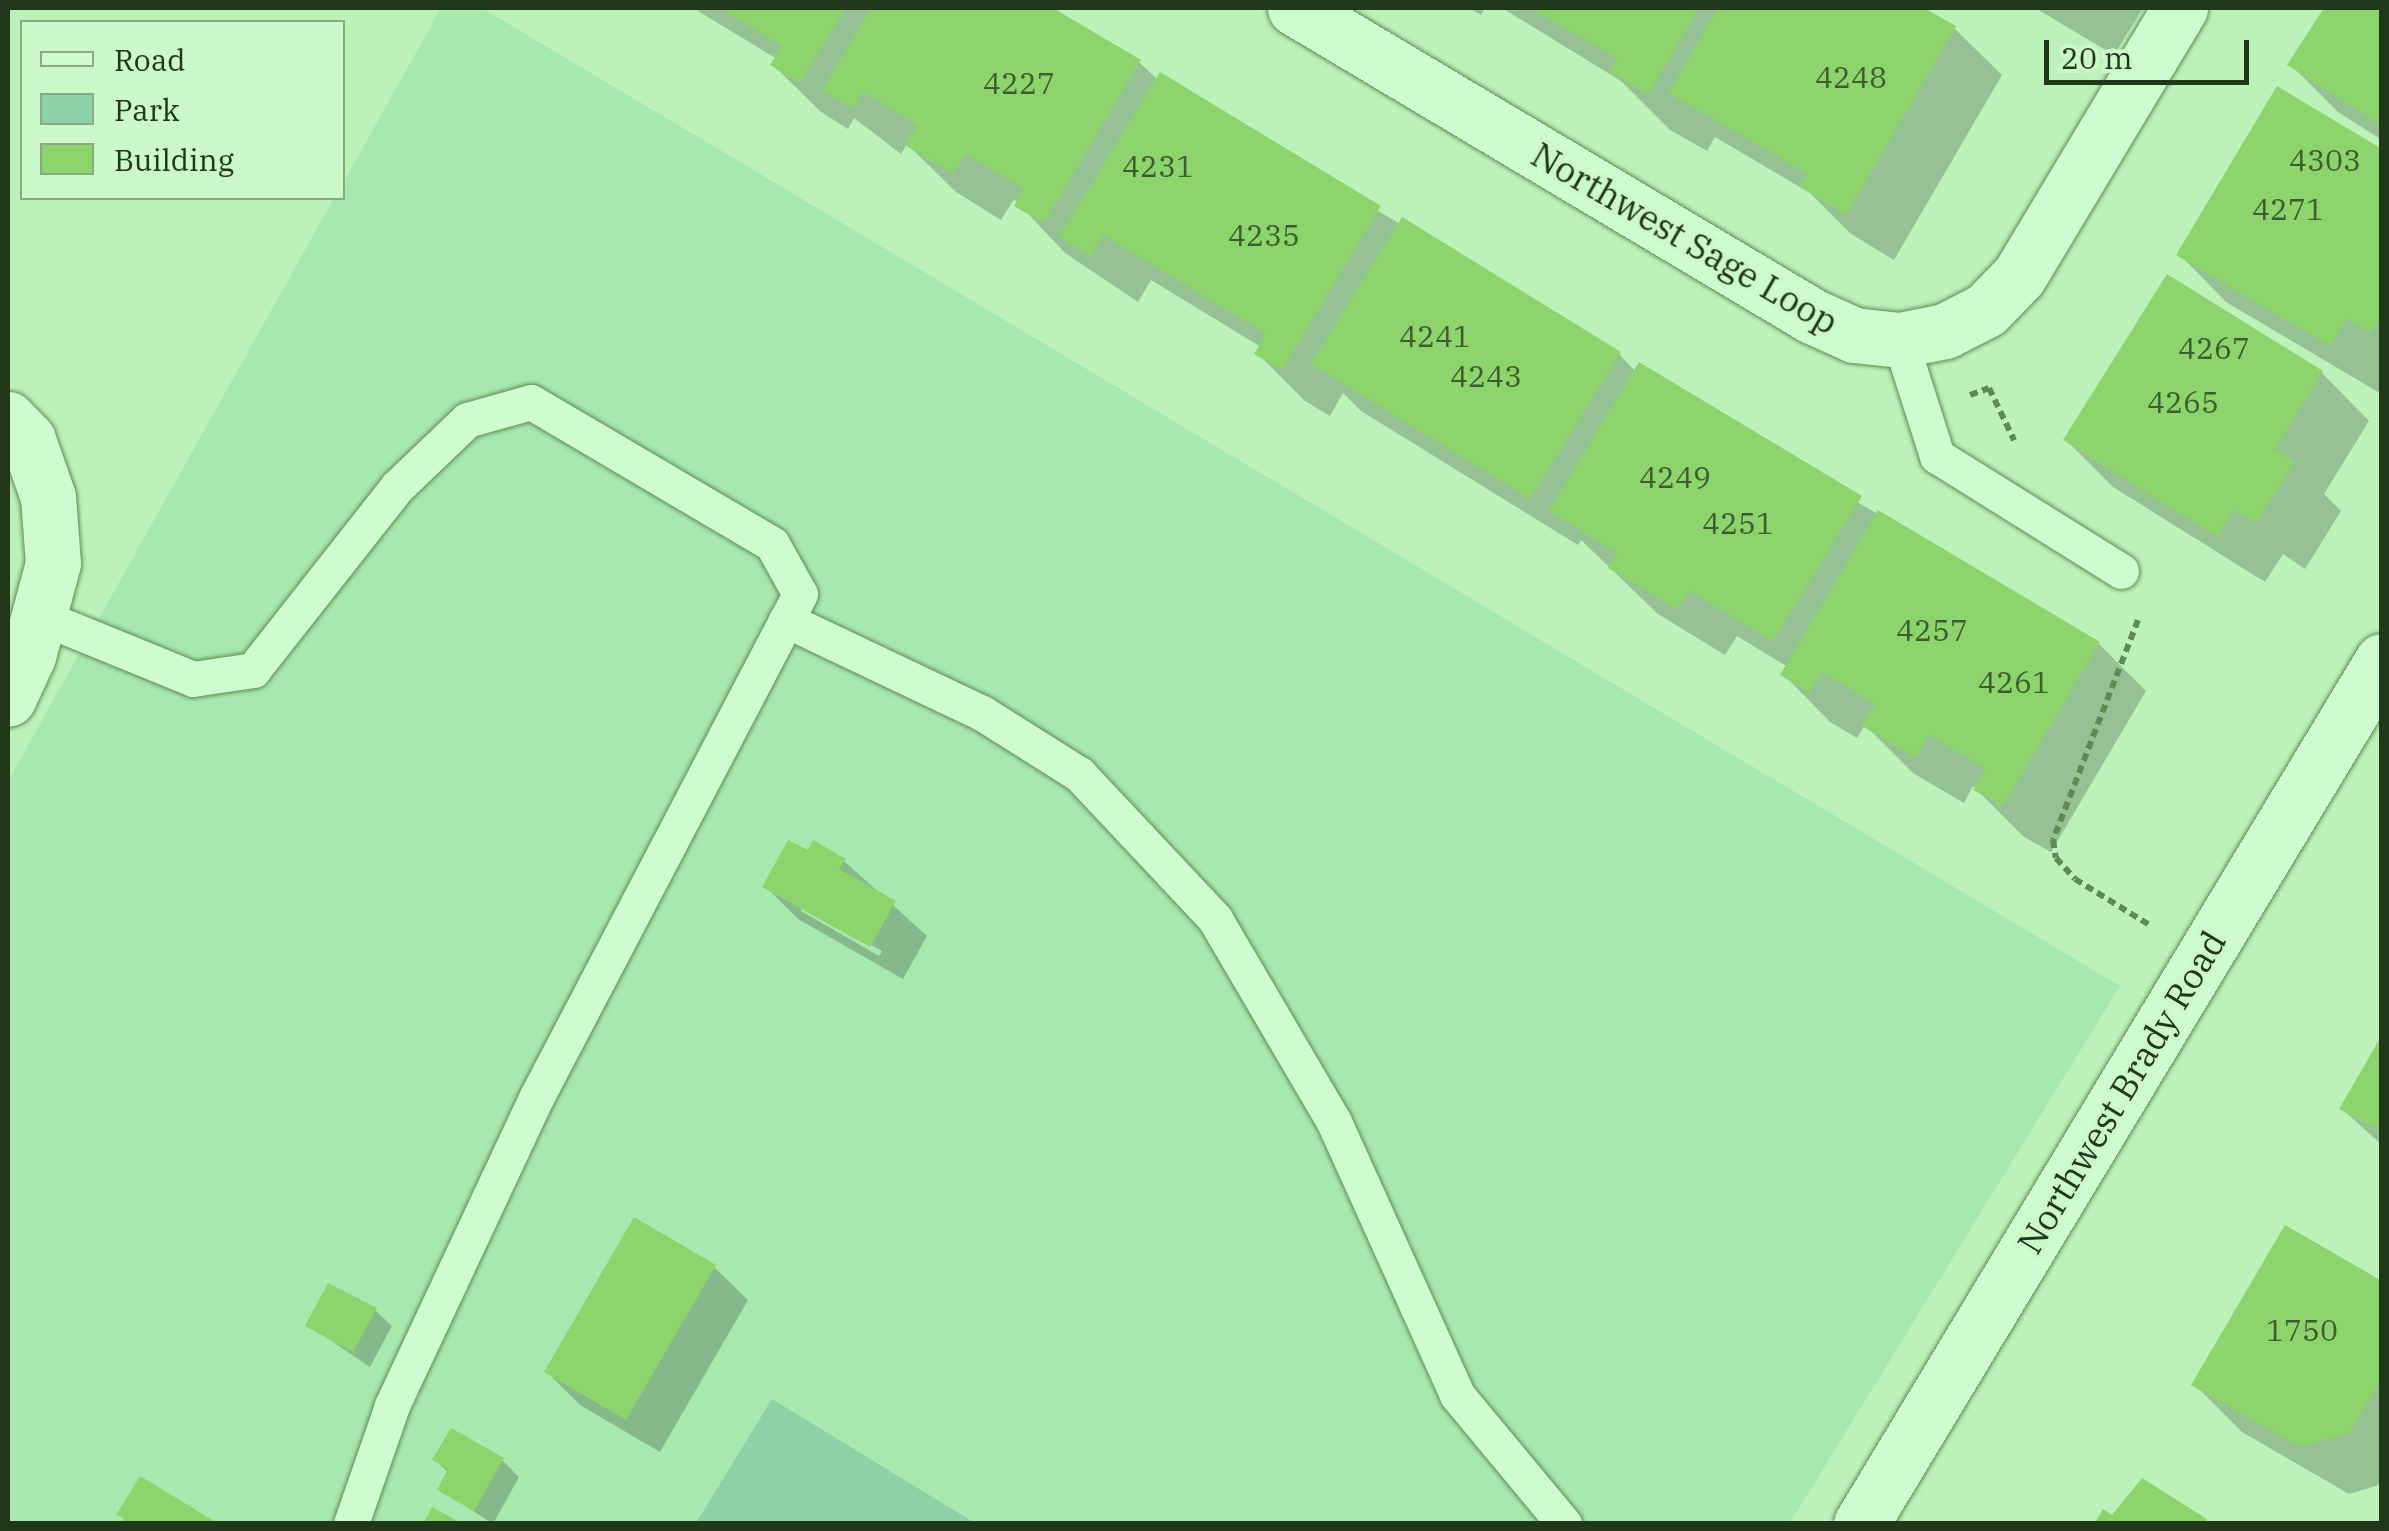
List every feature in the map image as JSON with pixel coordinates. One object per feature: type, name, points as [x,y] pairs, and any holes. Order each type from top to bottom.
[{"type":"street","name":"Northwest Sage Loop","points":[[1295,8],[1812,316],[1854,335],[1923,336]]},
{"type":"street","points":[[1923,336],[1986,310],[2019,276],[2180,8]]},
{"type":"street","points":[[8,699],[39,616],[53,563],[48,497],[18,430]]},
{"type":"street","name":"Northwest Brady Road","points":[[1861,1524],[2382,661]]},
{"type":"lane","points":[[1923,336],[1937,456],[2121,571]]},
{"type":"lane","points":[[39,616],[193,679],[253,670],[397,487],[466,420],[531,402],[772,544],[800,594],[536,1098],[392,1406],[352,1524]]},
{"type":"lane","points":[[786,620],[982,713],[1079,774],[1215,919],[1334,1122],[1457,1395],[1564,1524]]},
{"type":"path","points":[[1923,336],[1955,401],[1989,388],[2016,444]]},
{"type":"path","points":[[2141,606],[2053,840],[2056,858],[2076,879],[2202,958]]},
{"type":"green space","points":[[441,8],[482,8],[2120,986],[1790,1523],[975,1523],[772,1400],[696,1523],[8,1524],[8,781],[333,200],[345,200],[345,179]]},
{"type":"green space","points":[[772,1399],[975,1523],[696,1523]]},
{"type":"building","points":[[719,8],[846,8],[799,83],[770,65],[782,46]]},
{"type":"building","points":[[871,8],[1053,8],[1141,60],[1044,223],[1014,206],[1024,189],[966,154],[953,174],[905,145],[918,125],[863,92],[853,109],[822,90]]},
{"type":"building","points":[[1530,8],[1699,8],[1648,94],[1609,72],[1617,58]]},
{"type":"building","points":[[1718,8],[1924,8],[1956,26],[1846,215],[1800,187],[1808,174],[1668,93]]},
{"type":"building","points":[[2324,8],[2382,8],[2382,126],[2287,65]]},
{"type":"building","points":[[1160,72],[1381,206],[1282,370],[1254,354],[1266,334],[1103,235],[1090,256],[1059,237]]},
{"type":"building","points":[[2277,86],[2382,149],[2382,315],[2371,333],[2347,319],[2330,346],[2176,255]]},
{"type":"building","points":[[1402,217],[1621,352],[1530,499],[1311,364]]},
{"type":"building","points":[[2167,274],[2323,371],[2275,449],[2295,462],[2256,523],[2234,509],[2217,537],[2063,440]]},
{"type":"building","points":[[1639,362],[1862,496],[1773,641],[1689,591],[1677,609],[1608,568],[1617,553],[1549,511]]},
{"type":"building","points":[[1878,510],[2100,642],[2003,806],[1973,790],[1986,769],[1928,735],[1916,758],[1862,726],[1875,704],[1822,672],[1809,693],[1780,675]]},
{"type":"building","points":[[788,840],[808,850],[813,840],[846,859],[839,869],[896,901],[870,947],[762,887]]},
{"type":"building","points":[[2382,1035],[2382,1132],[2339,1109]]},
{"type":"building","points":[[634,1217],[716,1265],[626,1420],[544,1372]]},
{"type":"building","points":[[2285,1225],[2382,1281],[2382,1378],[2349,1433],[2300,1447],[2191,1385]]},
{"type":"building","points":[[328,1283],[377,1308],[353,1352],[305,1326]]},
{"type":"building","points":[[451,1428],[504,1458],[474,1511],[437,1490],[448,1469],[432,1460]]},
{"type":"building","points":[[140,1476],[219,1524],[120,1524],[124,1518],[116,1515]]},
{"type":"building","points":[[2142,1478],[2207,1519],[2204,1524],[2094,1524],[2103,1509],[2112,1515]]},
{"type":"building","points":[[432,1507],[463,1524],[423,1524]]}]
